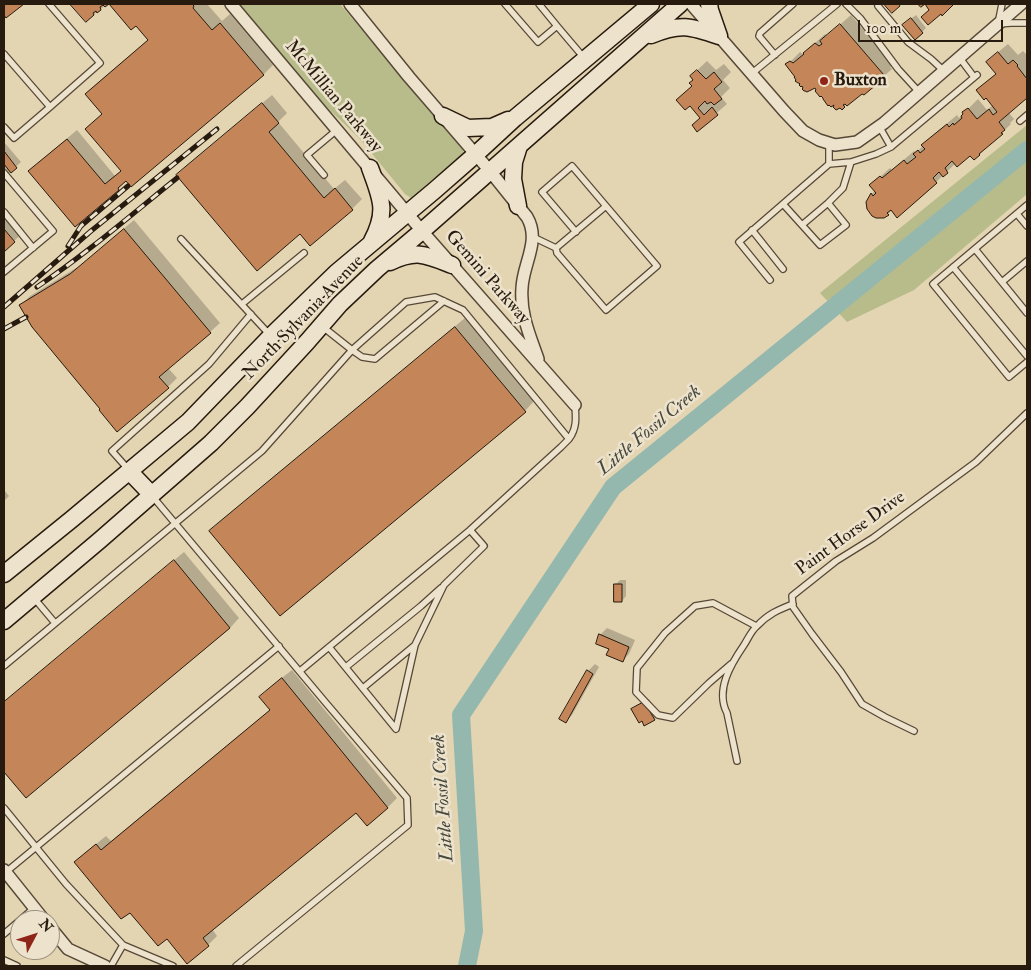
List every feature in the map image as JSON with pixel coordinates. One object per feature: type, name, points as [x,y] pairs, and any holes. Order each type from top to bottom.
[{"type":"main road","name":"North Sylvania Avenue","points":[[4,621],[211,443],[241,413],[340,304],[377,269],[680,4]]},
{"type":"main road","points":[[709,4],[718,36]]},
{"type":"main road","name":"North Sylvania Avenue","points":[[4,574],[188,422],[271,336],[336,273],[645,7]]},
{"type":"main road","points":[[640,39],[668,28],[686,26],[718,36]]},
{"type":"main road","points":[[443,116],[468,128],[492,127],[515,118]]},
{"type":"main road","points":[[518,206],[513,179],[514,162],[519,146]]},
{"type":"main road","points":[[370,168],[381,197],[382,210],[379,228],[370,245]]},
{"type":"main road","points":[[377,269],[410,255],[423,254],[452,265]]},
{"type":"main road","points":[[130,471],[152,495]]},
{"type":"street","name":"McMillian Parkway","points":[[232,4],[407,213]]},
{"type":"street","points":[[350,4],[527,217],[531,224],[533,238]]},
{"type":"street","points":[[691,4],[751,74],[803,130],[819,140],[835,145],[857,142],[879,126],[1021,4]]},
{"type":"street","name":"Gemini Parkway","points":[[407,213],[575,405]]},
{"type":"street","name":"Gemini Parkway","points":[[533,238],[522,287],[522,305],[525,324],[541,366]]},
{"type":"street","points":[[5,871],[34,908]]},
{"type":"street","points":[[60,940],[68,950],[105,966]]},
{"type":"lane","points":[[4,127],[14,138],[100,63],[49,4]]},
{"type":"lane","points":[[505,4],[538,42],[557,26]]},
{"type":"lane","points":[[539,4],[585,58]]},
{"type":"lane","points":[[774,55],[759,36],[760,33],[793,4]]},
{"type":"lane","points":[[751,74],[837,4]]},
{"type":"lane","points":[[846,4],[860,18],[919,92]]},
{"type":"lane","points":[[1002,4],[998,24],[1011,22],[1027,24]]},
{"type":"lane","points":[[878,6],[908,42],[944,70]]},
{"type":"lane","points":[[4,54],[50,107]]},
{"type":"lane","points":[[770,280],[739,242],[829,164],[851,162],[891,147],[976,76],[959,57]]},
{"type":"lane","points":[[1020,121],[1027,115]]},
{"type":"lane","points":[[879,126],[891,147]]},
{"type":"lane","points":[[324,175],[307,155],[338,129]]},
{"type":"lane","points":[[829,143],[829,164]]},
{"type":"lane","points":[[802,225],[828,204],[843,188],[851,162]]},
{"type":"lane","points":[[556,248],[557,253],[606,310],[657,266],[572,166],[542,192],[576,232]]},
{"type":"lane","points":[[4,173],[53,230],[4,272]]},
{"type":"lane","points":[[783,204],[820,245],[846,225],[828,204]]},
{"type":"lane","points":[[1027,205],[933,284],[1009,377],[1027,362]]},
{"type":"lane","points":[[556,248],[606,206]]},
{"type":"lane","points":[[4,212],[32,248]]},
{"type":"lane","points":[[1017,214],[1027,226]]},
{"type":"lane","points":[[752,230],[783,269]]},
{"type":"lane","points":[[533,238],[556,248]]},
{"type":"lane","points":[[181,239],[271,336]]},
{"type":"lane","points":[[975,249],[1027,312]]},
{"type":"lane","points":[[242,304],[304,253]]},
{"type":"lane","points":[[1002,282],[1027,261]]},
{"type":"lane","points":[[953,267],[1027,356]]},
{"type":"lane","points":[[4,666],[262,451],[352,350],[406,302],[435,297],[463,310],[569,439]]},
{"type":"lane","points":[[321,326],[362,357],[375,359],[444,301]]},
{"type":"lane","points":[[130,471],[112,451],[209,364],[251,314]]},
{"type":"lane","points":[[300,671],[470,530],[562,447],[573,434],[577,421],[575,405]]},
{"type":"lane","name":"Paint Horse Drive","points":[[792,604],[792,596],[836,561],[873,538],[976,462],[1027,413]]},
{"type":"lane","points":[[152,495],[408,798],[408,825],[236,966]]},
{"type":"lane","points":[[346,667],[421,606],[484,546],[470,530]]},
{"type":"lane","points":[[329,646],[396,729],[415,645],[444,585]]},
{"type":"lane","points":[[33,597],[55,623]]},
{"type":"lane","points":[[731,664],[674,718],[658,716],[636,692],[637,668],[665,633],[695,606],[713,603],[756,626]]},
{"type":"lane","points":[[737,761],[727,713],[724,707],[723,685],[731,664],[756,626],[775,611],[792,604],[862,704],[885,718],[914,731]]},
{"type":"lane","points":[[363,688],[415,645]]},
{"type":"lane","points":[[5,871],[279,646]]},
{"type":"lane","points":[[4,808],[66,884],[123,945],[173,966]]},
{"type":"lane","points":[[5,928],[34,908]]},
{"type":"lane","points":[[111,966],[123,945]]},
{"type":"lane","points":[[4,960],[18,966]]},
{"type":"green space","points":[[238,4],[340,4],[463,150],[463,153],[411,198],[405,194],[360,139],[314,95]]},
{"type":"green space","points":[[1027,125],[1027,194],[914,290],[847,322],[820,293]]},
{"type":"building","points":[[4,4],[24,4],[6,18],[4,15]]},
{"type":"building","points":[[70,4],[109,4],[105,7],[103,5],[100,7],[101,10],[93,13],[94,15],[86,22]]},
{"type":"building","points":[[109,4],[192,4],[193,8],[212,30],[220,23],[264,75],[131,187],[126,181],[118,188],[119,190],[75,227],[28,171],[67,139],[105,184],[121,171],[85,129],[102,114],[85,94],[148,40],[136,26],[131,30]]},
{"type":"building","points":[[884,4],[899,4],[900,6],[892,13]]},
{"type":"building","points":[[925,4],[954,4],[942,16],[941,14],[928,25],[921,17],[929,10]]},
{"type":"building","points":[[911,18],[923,33],[915,40],[902,25]]},
{"type":"building","points":[[840,24],[884,75],[883,79],[864,95],[862,94],[847,106],[843,105],[845,107],[842,110],[840,108],[836,110],[833,107],[834,105],[828,106],[815,91],[815,88],[807,92],[804,91],[802,86],[795,81],[795,77],[785,64],[790,61],[793,63],[815,43],[819,46],[822,44],[820,41]]},
{"type":"building","points":[[998,52],[1008,64],[1013,60],[1027,79],[1027,98],[999,122],[1005,130],[1001,133],[1003,134],[974,160],[970,156],[957,167],[952,161],[945,168],[948,173],[943,177],[939,172],[933,178],[937,183],[897,218],[891,210],[887,213],[889,215],[884,218],[872,216],[867,209],[866,202],[871,193],[873,196],[876,193],[869,185],[880,176],[882,178],[904,160],[907,164],[916,157],[913,154],[918,150],[920,153],[925,149],[921,145],[947,124],[949,127],[953,123],[954,125],[962,118],[962,112],[968,108],[977,119],[989,109],[993,115],[997,112],[986,98],[984,100],[976,90],[996,74],[986,62]]},
{"type":"building","points":[[697,70],[706,79],[714,72],[722,82],[714,89],[722,99],[714,105],[711,102],[707,104],[705,101],[698,108],[704,115],[712,107],[718,115],[697,132],[692,125],[700,118],[690,106],[685,110],[676,100],[692,86],[689,83],[693,80],[690,76]]},
{"type":"building","points":[[262,103],[279,123],[269,132],[324,198],[335,188],[353,210],[310,246],[300,234],[257,271],[176,175]]},
{"type":"building","points":[[4,151],[17,168],[11,173],[4,164]]},
{"type":"building","points":[[4,229],[15,242],[4,252]]},
{"type":"building","points":[[124,229],[211,333],[159,377],[169,388],[117,432],[32,327],[19,305],[70,274]]},
{"type":"building","points":[[455,327],[526,412],[280,616],[209,531]]},
{"type":"building","points":[[174,560],[230,628],[26,798],[4,772],[4,702]]},
{"type":"building","points":[[614,584],[622,584],[622,602],[614,602]]},
{"type":"building","points":[[599,634],[629,647],[623,662],[606,655],[609,649],[596,644]]},
{"type":"building","points":[[587,670],[593,674],[566,723],[559,719]]},
{"type":"building","points":[[282,678],[388,808],[367,826],[356,813],[203,938],[209,946],[187,964],[167,939],[158,946],[130,913],[121,919],[74,862],[96,844],[101,850],[270,710],[259,697]]},
{"type":"building","points":[[644,702],[655,720],[644,726],[642,721],[639,723],[631,709]]},
{"type":"waterway","name":"Little Fossil Creek","points":[[467,966],[474,931],[461,715],[613,487],[1027,150]]},
{"type":"railway","points":[[4,307],[91,231],[217,129]]},
{"type":"railway","points":[[37,287],[91,248],[177,178]]},
{"type":"railway","points":[[68,246],[81,226],[128,186]]},
{"type":"railway","points":[[4,329],[26,317]]},
{"type":"place","name":"Buxton","points":[[824,81]]}]
